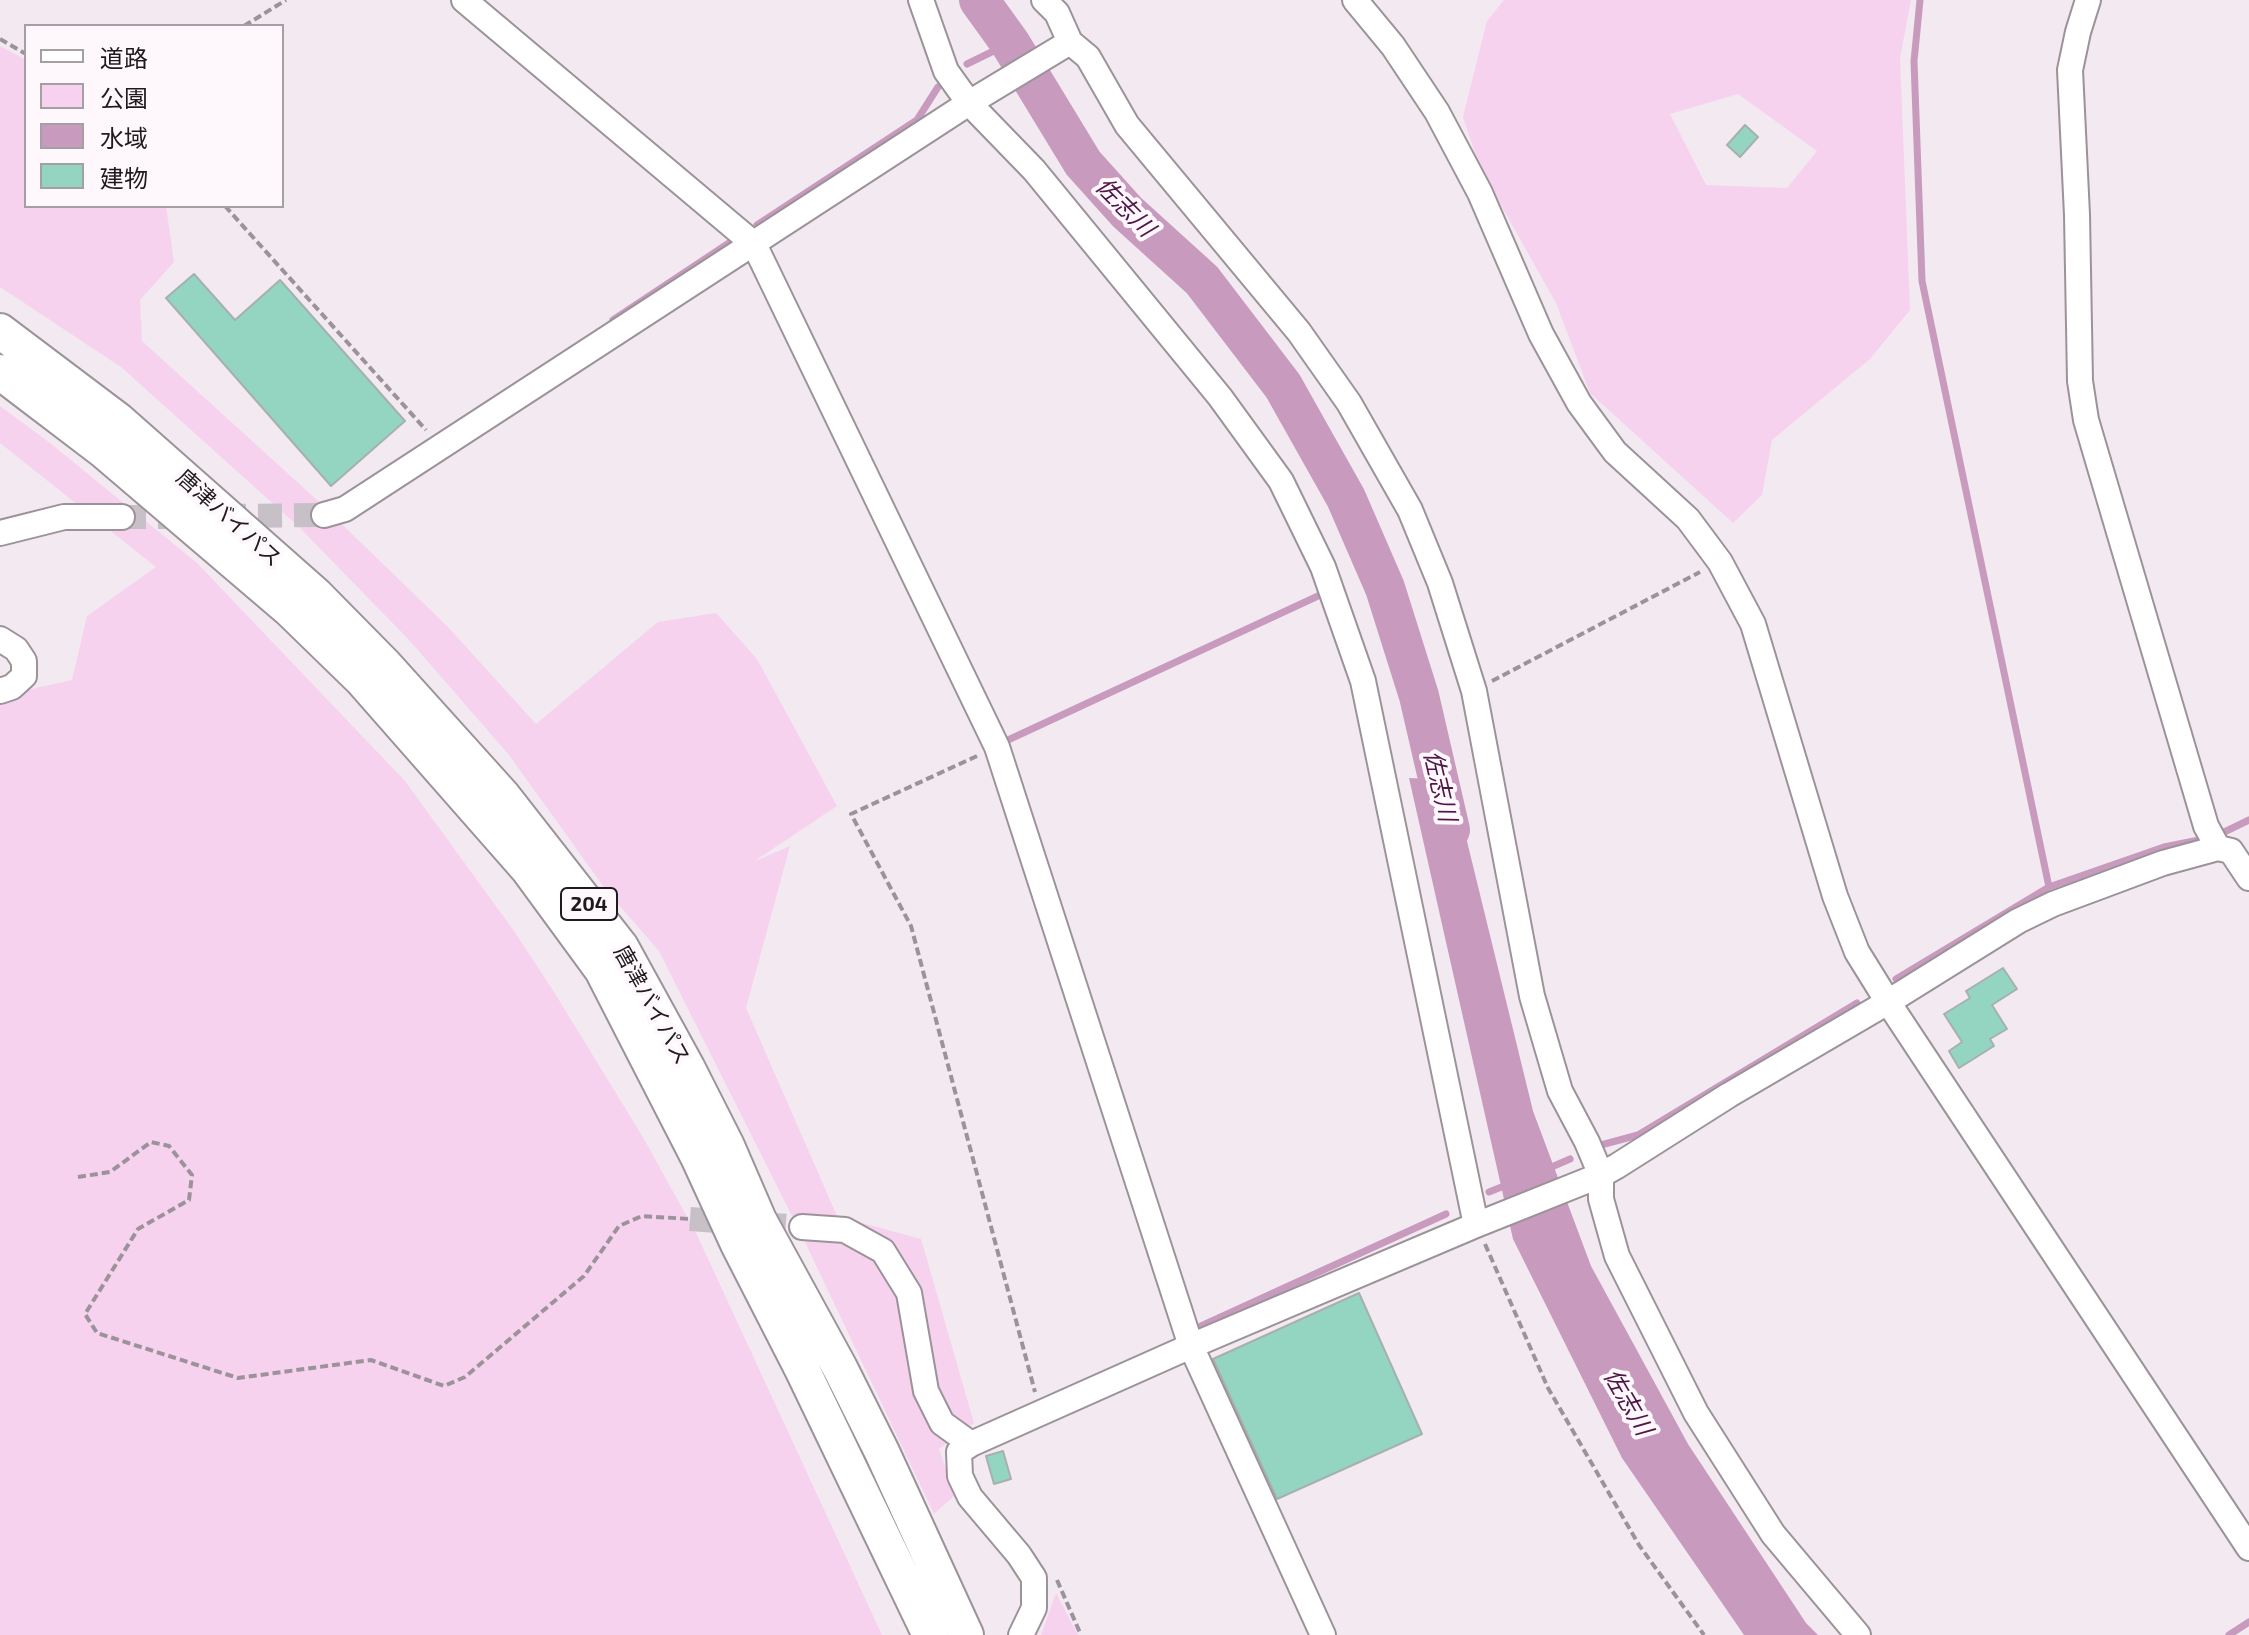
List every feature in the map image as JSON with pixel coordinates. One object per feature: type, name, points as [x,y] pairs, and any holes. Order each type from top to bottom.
[{"type":"highway","name":"唐津バイパス","points":[[0,331],[118,420],[316,595],[384,664],[503,796],[605,925],[621,947],[688,1069],[727,1146],[759,1220],[882,1452],[966,1635]]},
{"type":"highway","name":"唐津バイパス","points":[[0,372],[105,452],[289,609],[372,691],[547,894],[602,970],[659,1079],[930,1635]]},
{"type":"street","points":[[464,0],[754,244],[997,747],[1191,1346],[1323,1635]]},
{"type":"street","points":[[921,0],[946,71],[975,99],[1220,397],[1281,481],[1323,567],[1363,681],[1476,1225]]},
{"type":"street","points":[[1044,0],[1057,13],[1066,43],[1088,57],[1127,125],[1299,332],[1349,403],[1410,510],[1440,583],[1474,691],[1532,996],[1560,1091],[1601,1175],[1601,1199],[1617,1256],[1696,1413],[1773,1534],[1858,1635]]},
{"type":"street","points":[[1355,0],[1393,46],[1437,112],[1480,193],[1541,334],[1579,403],[1615,452],[1688,519],[1720,562],[1753,624],[1835,896],[1857,952],[2249,1548]]},
{"type":"street","points":[[2088,0],[2070,70],[2080,381],[2086,420],[2206,826],[2218,848]]},
{"type":"street","points":[[324,515],[345,509],[1066,43]]},
{"type":"street","points":[[0,533],[64,517],[122,517]]},
{"type":"street","points":[[0,639],[16,649],[24,661],[24,676],[12,687],[0,691]]},
{"type":"street","points":[[1021,1635],[1034,1608],[1034,1578],[1019,1555],[970,1497],[960,1476],[959,1452],[971,1444],[1191,1346],[1601,1175],[2018,921],[2053,904],[2163,863],[2218,848],[2231,851],[2249,878]]},
{"type":"street","points":[[802,1227],[845,1230],[883,1251],[909,1293],[926,1391],[942,1423],[971,1444]]},
{"type":"path","points":[[247,24],[286,0]]},
{"type":"path","points":[[0,39],[24,53]]},
{"type":"path","points":[[227,208],[441,447]]},
{"type":"path","points":[[1474,691],[1720,562]]},
{"type":"path","points":[[997,747],[851,814],[911,926],[1040,1413]]},
{"type":"path","points":[[78,1177],[110,1172],[151,1142],[169,1146],[192,1175],[189,1200],[138,1229],[85,1314],[97,1333],[238,1378],[371,1360],[444,1386],[465,1377],[584,1276],[619,1226],[642,1216],[690,1219]]},
{"type":"path","points":[[1476,1225],[1548,1388],[1639,1545],[1704,1635]]},
{"type":"green space","points":[[1504,0],[1911,0],[1900,58],[1910,310],[1870,359],[1772,440],[1762,495],[1733,523],[1590,393],[1556,303],[1480,168],[1463,117],[1487,21]],"holes":[[[1738,94],[1817,151],[1787,188],[1706,185],[1670,114]]]},
{"type":"green space","points":[[0,46],[24,59],[24,208],[166,208],[174,262],[140,300],[142,341],[317,500],[448,627],[536,724],[658,622],[716,613],[757,659],[837,806],[753,862],[790,846],[746,1008],[837,1216],[921,1239],[974,1423],[939,1449],[955,1495],[934,1514],[805,1242],[659,951],[606,890],[509,755],[410,641],[299,527],[121,367],[0,287]]},
{"type":"green space","points":[[0,406],[197,563],[405,781],[514,931],[644,1139],[697,1235],[882,1635],[0,1635],[0,696],[72,680],[87,616],[156,567],[0,443]]},
{"type":"green space","points":[[1056,1593],[1078,1635],[1041,1635]]},
{"type":"water","points":[[1409,778],[1452,780],[1533,1111],[1591,1266],[1688,1444],[1806,1623],[1818,1635],[1744,1635],[1622,1458],[1513,1239]]},
{"type":"building","points":[[1745,125],[1758,137],[1740,157],[1727,145]]},
{"type":"building","points":[[194,274],[235,320],[280,280],[405,421],[331,486],[166,298]]},
{"type":"building","points":[[2003,968],[2017,989],[1992,1005],[2007,1029],[1990,1039],[1994,1046],[1959,1068],[1949,1051],[1962,1042],[1944,1014],[1970,998],[1966,991]]},
{"type":"building","points":[[1359,1293],[1422,1434],[1277,1499],[1213,1359]]},
{"type":"building","points":[[1003,1451],[1011,1479],[994,1484],[986,1456]]},
{"type":"waterway","name":"佐志川","points":[[979,0],[1010,43],[1083,163],[1127,212],[1202,280],[1283,386],[1346,498],[1385,588],[1419,696],[1450,830]]},
{"type":"waterway","points":[[1920,0],[1914,61],[1922,281],[2049,887]]},
{"type":"waterway","points":[[967,64],[1010,43]]},
{"type":"waterway","points":[[757,225],[917,120],[938,87]]},
{"type":"waterway","points":[[613,320],[729,243]]},
{"type":"waterway","points":[[1008,740],[1318,596]]},
{"type":"waterway","points":[[1896,979],[2049,887],[2164,847],[2214,837],[2249,820]]},
{"type":"waterway","points":[[1601,1145],[1638,1135],[1857,1003]]},
{"type":"waterway","points":[[1547,1169],[1570,1159]]},
{"type":"waterway","points":[[1489,1192],[1509,1184]]},
{"type":"waterway","points":[[1201,1326],[1446,1214]]},
{"type":"waterway","points":[[2229,1635],[2249,1622]]},
{"type":"tunnel","points":[[222,516],[324,515]]},
{"type":"tunnel","points":[[122,517],[185,517]]},
{"type":"tunnel","points":[[690,1219],[802,1227]]}]
